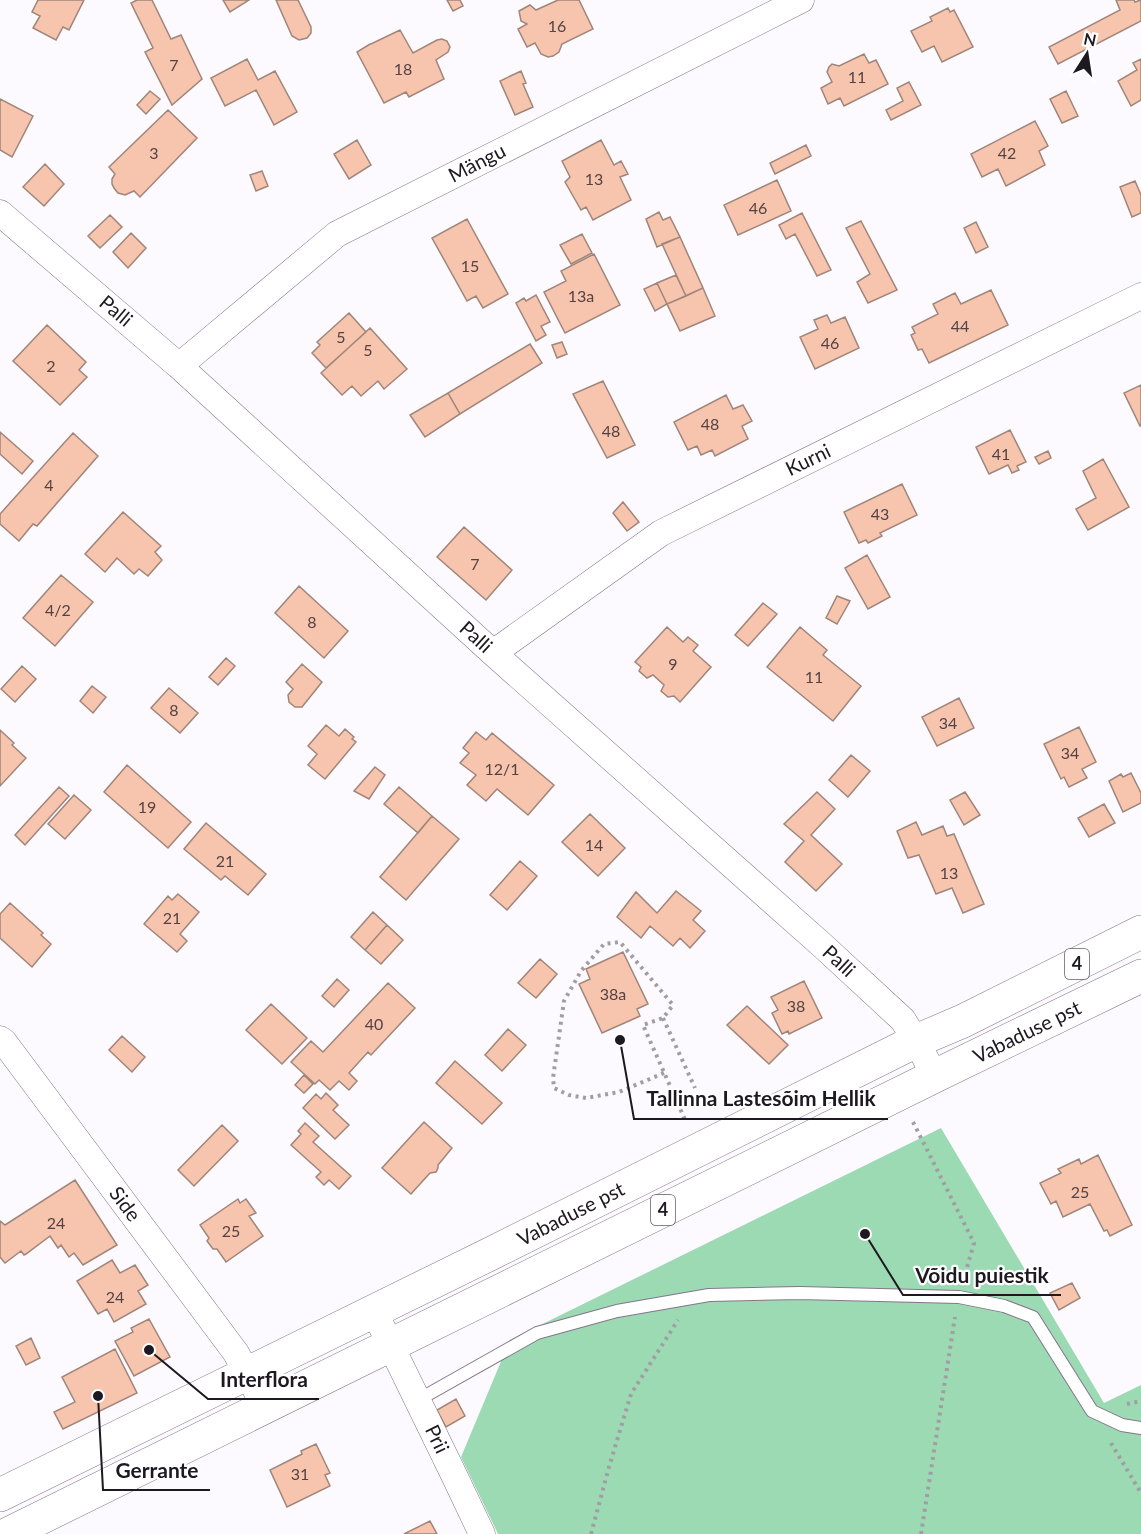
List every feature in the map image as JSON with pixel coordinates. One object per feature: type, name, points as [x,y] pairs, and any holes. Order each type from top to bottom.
[{"type":"highway","name":"Vabaduse pst","points":[[0,1495],[916,1041],[963,1021],[1141,932]]},
{"type":"highway","name":"Vabaduse pst","points":[[8,1534],[1141,976]]},
{"type":"street","name":"Mängu","points":[[179,366],[338,234],[801,0]]},
{"type":"street","name":"Palli","points":[[0,213],[179,366],[493,653],[823,946],[903,1020],[935,1076]]},
{"type":"street","name":"Kurni","points":[[493,653],[661,532],[1141,296]]},
{"type":"street","name":"Side","points":[[0,1039],[236,1353],[265,1407]]},
{"type":"street","name":"Prii","points":[[374,1311],[482,1534]]},
{"type":"lane","points":[[418,1400],[537,1333],[617,1311],[709,1295],[800,1293],[959,1297],[1004,1306],[1033,1317],[1092,1411],[1122,1425],[1141,1428]]},
{"type":"path","points":[[664,1073],[619,1092],[586,1098],[569,1095],[554,1088],[553,1078],[564,1001],[581,971],[604,944],[620,942],[672,1005],[663,1018],[643,1025],[664,1073],[688,1128]]},
{"type":"path","points":[[663,1018],[695,1088]]},
{"type":"path","points":[[591,1534],[631,1394],[692,1298]]},
{"type":"path","points":[[1092,1411],[1141,1493]]},
{"type":"green space","points":[[941,1128],[1104,1403],[1141,1385],[1141,1534],[498,1534],[461,1457],[510,1340]]},
{"type":"building","points":[[38,0],[84,0],[69,30],[63,27],[56,40],[33,28],[40,16],[32,12]]},
{"type":"building","points":[[137,0],[152,0],[171,39],[181,35],[202,79],[172,105],[145,52],[153,48],[131,3]]},
{"type":"building","points":[[223,0],[249,0],[230,12]]},
{"type":"building","points":[[276,0],[298,0],[311,27],[311,33],[307,38],[299,40],[292,36]]},
{"type":"building","points":[[447,0],[460,0],[463,6],[453,11]]},
{"type":"building","points":[[558,0],[579,0],[593,29],[562,44],[559,52],[548,57],[541,54],[535,43],[527,47],[518,29],[527,24],[521,21],[519,11],[530,5],[536,10]]},
{"type":"building","points":[[1116,0],[1134,0],[1135,2],[1141,0],[1141,21],[1058,64],[1049,47],[1120,10]]},
{"type":"building","points":[[948,8],[950,12],[954,10],[973,47],[942,62],[934,46],[922,52],[911,31],[932,21],[930,17]]},
{"type":"building","points":[[400,30],[413,53],[437,40],[447,41],[450,47],[448,52],[436,60],[444,79],[409,97],[406,92],[384,103],[357,52]]},
{"type":"building","points":[[864,54],[869,63],[876,60],[888,84],[844,106],[840,98],[828,104],[821,88],[832,82],[827,72],[829,67],[832,64],[839,66]]},
{"type":"building","points":[[247,59],[258,80],[275,71],[297,112],[274,125],[256,90],[225,106],[211,78]]},
{"type":"building","points":[[1141,59],[1141,100],[1131,106],[1118,81],[1137,70],[1133,63]]},
{"type":"building","points":[[521,71],[526,83],[523,84],[533,107],[515,115],[500,81]]},
{"type":"building","points":[[909,82],[921,105],[891,120],[886,110],[903,101],[897,88]]},
{"type":"building","points":[[150,91],[160,99],[146,114],[137,105]]},
{"type":"building","points":[[1066,91],[1078,116],[1062,123],[1050,99]]},
{"type":"building","points":[[0,99],[33,116],[12,157],[0,150]]},
{"type":"building","points":[[168,110],[197,138],[140,197],[134,191],[125,195],[118,193],[112,184],[115,174],[109,167]]},
{"type":"building","points":[[1035,121],[1048,146],[1039,151],[1045,165],[1006,186],[998,169],[982,177],[971,154]]},
{"type":"building","points":[[357,140],[371,165],[349,179],[334,154]]},
{"type":"building","points":[[601,140],[614,165],[621,161],[628,174],[620,177],[631,200],[593,220],[586,207],[581,210],[565,182],[570,177],[562,161]]},
{"type":"building","points":[[806,145],[811,156],[775,174],[770,163]]},
{"type":"building","points":[[45,164],[64,184],[44,206],[23,187]]},
{"type":"building","points":[[262,171],[268,186],[256,191],[250,175]]},
{"type":"building","points":[[777,180],[791,211],[738,235],[724,205]]},
{"type":"building","points":[[1135,181],[1141,195],[1141,213],[1132,217],[1120,187]]},
{"type":"building","points":[[659,212],[663,220],[670,217],[680,237],[657,247],[646,219]]},
{"type":"building","points":[[802,213],[831,270],[817,276],[795,234],[786,239],[779,225]]},
{"type":"building","points":[[110,215],[122,227],[100,248],[88,236]]},
{"type":"building","points":[[467,219],[508,294],[483,308],[476,296],[467,301],[432,238]]},
{"type":"building","points":[[861,221],[897,290],[868,303],[857,282],[870,274],[846,228]]},
{"type":"building","points":[[976,222],[988,247],[976,253],[964,228]]},
{"type":"building","points":[[131,233],[146,248],[128,268],[113,252]]},
{"type":"building","points":[[582,234],[592,253],[571,264],[560,245]]},
{"type":"building","points":[[680,237],[703,288],[686,296],[662,244]]},
{"type":"building","points":[[594,254],[620,305],[565,333],[544,292],[566,281],[561,271]]},
{"type":"building","points":[[676,275],[686,296],[667,304],[657,283]]},
{"type":"building","points":[[657,283],[667,304],[655,311],[644,289]]},
{"type":"building","points":[[703,288],[715,316],[680,331],[667,304]]},
{"type":"building","points":[[991,290],[1008,325],[929,363],[922,349],[918,350],[911,335],[915,333],[912,327],[938,314],[933,304],[955,293],[961,304]]},
{"type":"building","points":[[536,295],[550,322],[541,326],[546,335],[536,341],[516,303],[524,298],[526,301]]},
{"type":"building","points":[[349,313],[366,332],[326,368],[312,353],[320,345],[317,342]]},
{"type":"building","points":[[827,315],[831,323],[845,317],[859,348],[815,369],[800,337],[818,329],[814,320]]},
{"type":"building","points":[[47,325],[86,362],[79,370],[87,377],[60,405],[13,361]]},
{"type":"building","points":[[370,328],[407,369],[384,389],[378,381],[361,396],[352,386],[342,395],[321,373]]},
{"type":"building","points":[[562,342],[567,354],[557,358],[552,345]]},
{"type":"building","points":[[530,344],[542,363],[460,414],[448,393]]},
{"type":"building","points":[[603,381],[635,445],[607,458],[573,394]]},
{"type":"building","points":[[1141,385],[1141,426],[1140,426],[1124,393]]},
{"type":"building","points":[[448,393],[460,414],[425,437],[410,415]]},
{"type":"building","points":[[726,395],[733,409],[743,405],[752,421],[742,426],[748,439],[715,456],[712,450],[701,455],[697,446],[688,450],[674,422]]},
{"type":"building","points":[[1010,430],[1026,462],[1017,466],[1019,470],[1012,473],[1008,465],[989,474],[976,447]]},
{"type":"building","points":[[0,432],[33,461],[22,474],[0,454]]},
{"type":"building","points":[[73,433],[98,456],[37,526],[33,524],[19,541],[0,524],[0,514]]},
{"type":"building","points":[[1048,451],[1051,458],[1039,464],[1035,457]]},
{"type":"building","points":[[1103,459],[1129,507],[1088,530],[1076,509],[1096,498],[1083,471]]},
{"type":"building","points":[[902,484],[917,515],[880,533],[882,536],[868,543],[866,540],[859,543],[844,512]]},
{"type":"building","points":[[623,502],[639,522],[627,531],[613,513]]},
{"type":"building","points":[[123,512],[161,546],[155,552],[162,560],[148,576],[139,569],[134,574],[117,558],[105,572],[85,554]]},
{"type":"building","points":[[464,527],[512,570],[486,600],[437,557]]},
{"type":"building","points":[[867,555],[890,597],[868,609],[845,568]]},
{"type":"building","points":[[61,575],[93,602],[55,646],[23,618]]},
{"type":"building","points":[[299,586],[348,631],[324,658],[275,613]]},
{"type":"building","points":[[837,596],[850,601],[837,624],[826,618]]},
{"type":"building","points":[[763,603],[777,614],[748,646],[735,635]]},
{"type":"building","points":[[667,627],[683,642],[688,637],[698,645],[693,651],[711,667],[680,702],[674,696],[668,697],[661,691],[664,685],[653,675],[647,678],[639,671],[641,667],[635,662]]},
{"type":"building","points":[[800,627],[827,650],[823,655],[861,686],[833,721],[767,667]]},
{"type":"building","points":[[226,658],[235,666],[218,685],[209,677]]},
{"type":"building","points":[[302,664],[322,682],[302,707],[295,707],[289,702],[288,695],[293,689],[286,682]]},
{"type":"building","points":[[22,666],[36,679],[15,702],[1,689]]},
{"type":"building","points":[[92,686],[106,697],[93,713],[80,701]]},
{"type":"building","points":[[169,688],[198,713],[180,733],[151,708]]},
{"type":"building","points":[[959,698],[974,728],[937,746],[922,717]]},
{"type":"building","points":[[326,725],[339,736],[345,729],[356,742],[325,779],[308,765],[317,754],[308,746]]},
{"type":"building","points":[[1079,727],[1096,762],[1082,769],[1087,778],[1069,787],[1064,777],[1061,779],[1044,744]]},
{"type":"building","points":[[0,730],[26,758],[0,786]]},
{"type":"building","points":[[476,732],[486,740],[492,733],[554,785],[528,815],[497,789],[486,801],[467,785],[476,775],[460,763],[469,753],[463,748]]},
{"type":"building","points":[[851,755],[870,771],[848,797],[829,780]]},
{"type":"building","points":[[127,765],[191,822],[168,848],[104,792]]},
{"type":"building","points":[[375,767],[385,775],[369,799],[354,791]]},
{"type":"building","points":[[1131,773],[1141,793],[1141,803],[1123,812],[1109,781],[1121,774],[1123,777]]},
{"type":"building","points":[[59,787],[69,796],[25,845],[15,835]]},
{"type":"building","points":[[399,787],[432,816],[418,833],[384,804]]},
{"type":"building","points":[[817,792],[835,809],[811,835],[842,864],[816,891],[785,862],[804,841],[784,824]]},
{"type":"building","points":[[965,792],[980,815],[964,825],[950,800]]},
{"type":"building","points":[[74,795],[91,810],[65,839],[48,824]]},
{"type":"building","points":[[1104,804],[1115,823],[1089,837],[1078,818]]},
{"type":"building","points":[[590,814],[625,848],[598,876],[562,842]]},
{"type":"building","points":[[432,816],[459,839],[406,900],[380,877]]},
{"type":"building","points":[[916,822],[922,835],[943,826],[947,836],[954,834],[984,904],[963,913],[952,888],[936,894],[919,855],[908,858],[897,831]]},
{"type":"building","points":[[206,823],[266,874],[248,895],[225,876],[221,880],[184,849]]},
{"type":"building","points":[[520,861],[537,876],[507,910],[490,895]]},
{"type":"building","points":[[676,891],[701,911],[693,920],[705,931],[690,948],[680,938],[673,946],[650,926],[641,938],[617,917],[636,892],[657,913]]},
{"type":"building","points":[[178,894],[199,912],[180,934],[187,941],[177,952],[144,924],[168,896],[172,900]]},
{"type":"building","points":[[10,903],[43,933],[41,935],[51,944],[32,967],[0,938],[0,914]]},
{"type":"building","points":[[373,912],[387,925],[365,950],[351,937]]},
{"type":"building","points":[[387,925],[403,940],[381,964],[365,950]]},
{"type":"building","points":[[623,952],[648,1004],[637,1009],[640,1016],[602,1033],[579,984],[590,979],[586,969]]},
{"type":"building","points":[[540,959],[557,974],[536,998],[518,983]]},
{"type":"building","points":[[337,979],[349,990],[334,1007],[322,996]]},
{"type":"building","points":[[804,981],[822,1018],[789,1034],[788,1031],[782,1034],[772,1013],[778,1010],[771,997]]},
{"type":"building","points":[[388,983],[415,1008],[371,1055],[368,1052],[349,1073],[357,1081],[349,1090],[339,1081],[330,1090],[319,1080],[315,1084],[291,1062],[311,1041],[323,1052]]},
{"type":"building","points":[[271,1004],[307,1038],[282,1064],[246,1030]]},
{"type":"building","points":[[747,1006],[788,1045],[769,1064],[727,1025]]},
{"type":"building","points":[[508,1029],[526,1045],[502,1071],[485,1055]]},
{"type":"building","points":[[122,1036],[145,1057],[132,1072],[109,1050]]},
{"type":"building","points":[[455,1061],[502,1103],[482,1124],[436,1083]]},
{"type":"building","points":[[304,1075],[313,1084],[304,1093],[295,1085]]},
{"type":"building","points":[[326,1093],[338,1105],[333,1110],[349,1125],[335,1139],[303,1108],[316,1094],[321,1099]]},
{"type":"building","points":[[424,1122],[452,1148],[438,1165],[436,1172],[430,1173],[411,1194],[382,1168]]},
{"type":"building","points":[[305,1123],[319,1136],[313,1142],[351,1176],[339,1189],[329,1180],[324,1185],[316,1177],[321,1172],[291,1145],[301,1134],[298,1131]]},
{"type":"building","points":[[222,1125],[238,1141],[194,1186],[178,1170]]},
{"type":"building","points":[[1098,1155],[1132,1225],[1110,1236],[1107,1230],[1104,1231],[1090,1204],[1063,1217],[1056,1201],[1051,1204],[1040,1183],[1061,1173],[1058,1169],[1079,1159],[1081,1164]]},
{"type":"building","points":[[75,1180],[117,1245],[83,1265],[74,1253],[69,1257],[61,1245],[58,1248],[50,1236],[26,1254],[24,1255],[21,1251],[5,1263],[0,1257],[0,1221],[5,1225]]},
{"type":"building","points":[[238,1199],[240,1203],[246,1199],[256,1213],[249,1216],[263,1236],[226,1262],[217,1249],[213,1249],[207,1241],[209,1238],[200,1225]]},
{"type":"building","points":[[112,1260],[120,1273],[135,1265],[148,1285],[138,1291],[146,1304],[114,1322],[107,1309],[98,1314],[77,1281]]},
{"type":"building","points":[[1072,1283],[1080,1298],[1059,1310],[1050,1293]]},
{"type":"building","points":[[149,1319],[170,1357],[134,1376],[115,1341],[133,1332],[131,1328]]},
{"type":"building","points":[[31,1338],[40,1358],[26,1365],[16,1346]]},
{"type":"building","points":[[115,1349],[137,1393],[63,1429],[54,1412],[75,1402],[62,1377]]},
{"type":"building","points":[[456,1399],[465,1416],[446,1427],[437,1410]]},
{"type":"building","points":[[316,1444],[330,1473],[325,1475],[330,1486],[287,1507],[270,1470],[302,1454],[301,1451]]},
{"type":"building","points":[[430,1521],[437,1534],[404,1534]]},
{"type":"place","name":"Tallinna Lastesõim Hellik","points":[[620,1040]]},
{"type":"place","name":"Võidu puiestik","points":[[865,1234]]},
{"type":"place","name":"Interflora","points":[[149,1350]]},
{"type":"place","name":"Gerrante","points":[[98,1396]]}]
